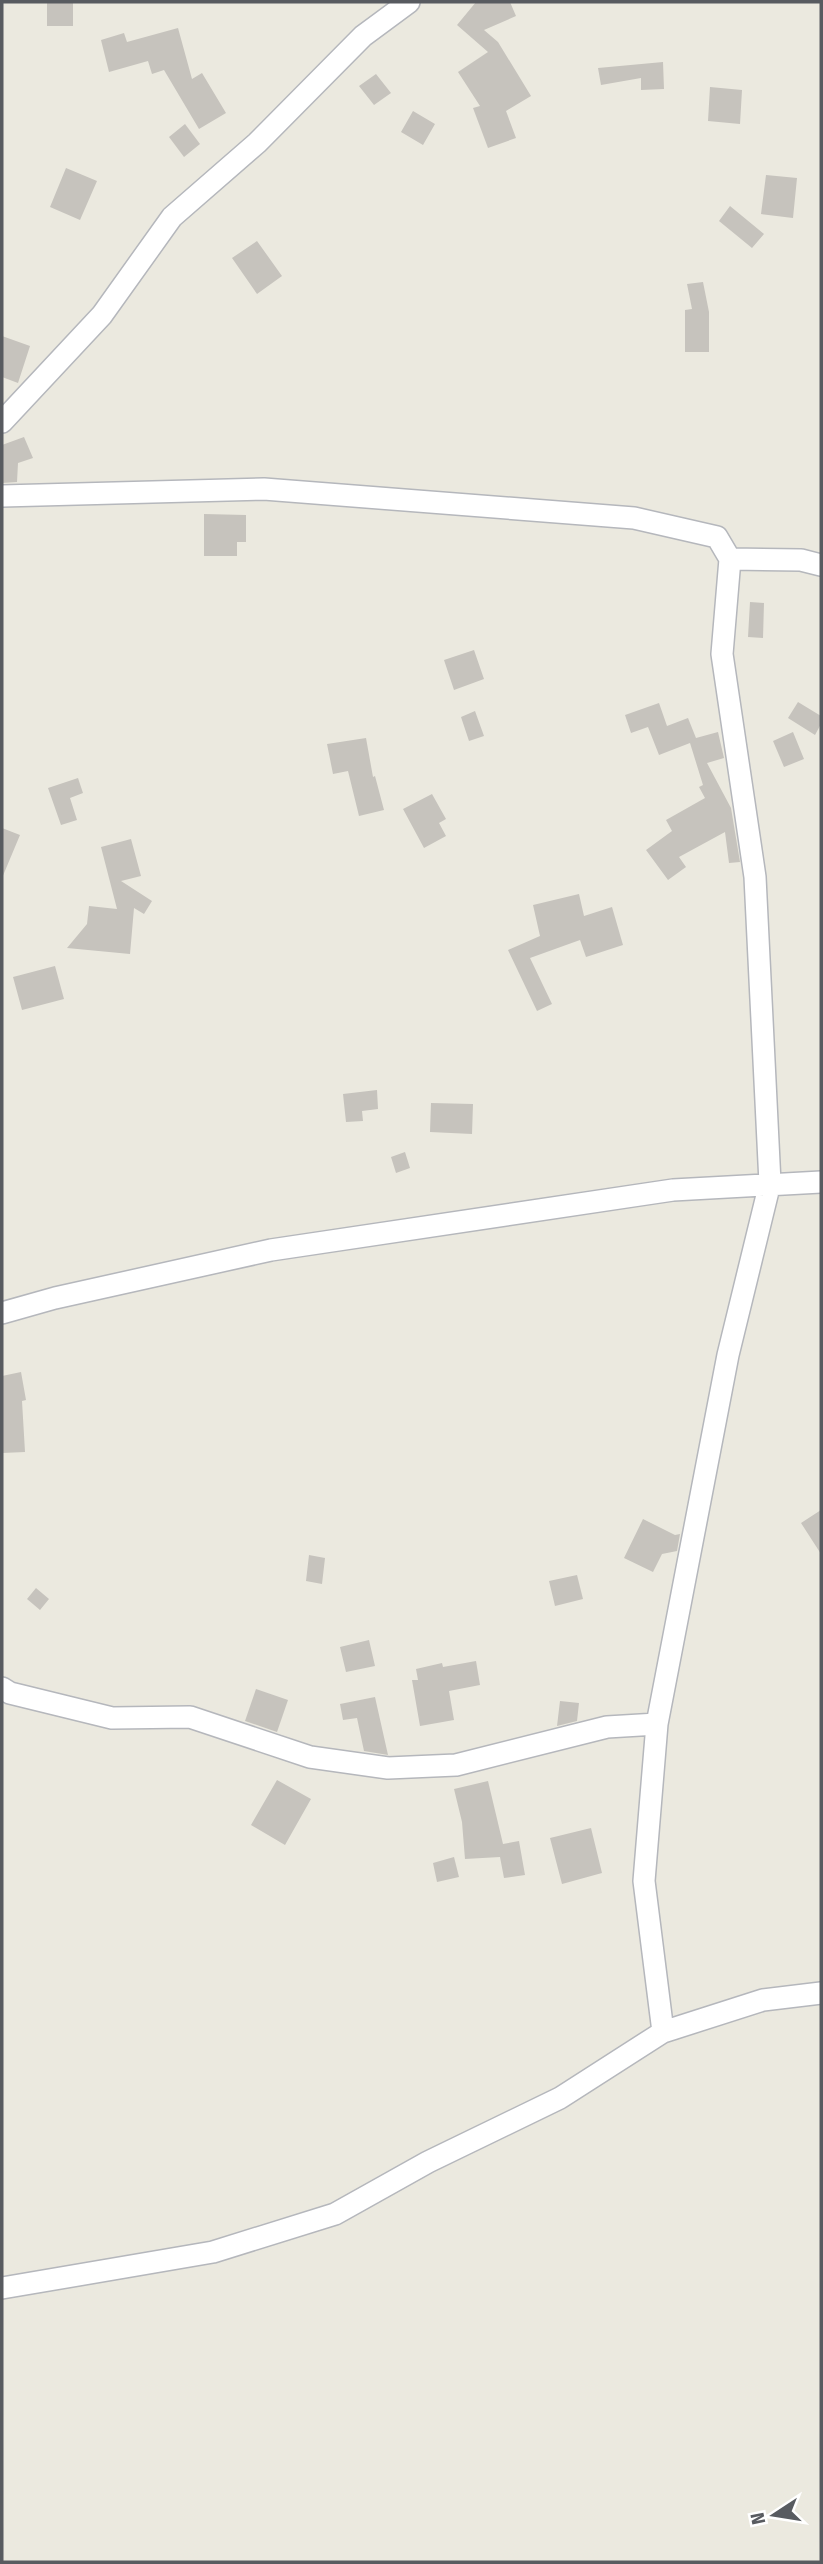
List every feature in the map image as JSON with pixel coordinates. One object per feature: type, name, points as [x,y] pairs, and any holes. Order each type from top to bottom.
[{"type":"street","points":[[2,422],[102,315],[172,217],[257,143],[363,36],[409,2]]},
{"type":"street","points":[[2,496],[264,489],[634,519],[717,537],[730,559],[722,654],[755,877],[770,1183],[727,1355],[657,1724],[644,1881],[663,2032]]},
{"type":"street","points":[[730,559],[802,560],[821,565]]},
{"type":"street","points":[[2,1313],[55,1298],[271,1250],[610,1199],[770,1183],[821,1182]]},
{"type":"street","points":[[2,1688],[10,1693],[112,1718],[190,1717],[310,1757],[388,1768],[456,1765],[607,1727],[657,1724]]},
{"type":"street","points":[[2,2288],[212,2252],[335,2214],[428,2162],[561,2098],[663,2032],[763,2000],[821,1993]]},
{"type":"building","points":[[47,2],[73,2],[73,26],[47,26]]},
{"type":"building","points":[[476,2],[510,2],[516,16],[484,30],[498,42],[531,96],[506,111],[516,138],[488,148],[473,108],[480,106],[458,72],[488,52],[457,25]]},
{"type":"building","points":[[178,28],[192,79],[202,73],[226,113],[199,129],[164,70],[152,74],[148,61],[109,72],[101,40],[124,33],[127,42]]},
{"type":"building","points":[[663,62],[664,89],[641,90],[641,78],[601,85],[598,68]]},
{"type":"building","points":[[376,74],[391,93],[374,105],[359,86]]},
{"type":"building","points":[[710,87],[742,90],[740,124],[708,121]]},
{"type":"building","points":[[413,111],[435,124],[423,145],[401,132]]},
{"type":"building","points":[[185,124],[200,144],[184,157],[169,137]]},
{"type":"building","points":[[66,168],[97,181],[80,220],[50,207]]},
{"type":"building","points":[[766,175],[797,178],[793,218],[761,214]]},
{"type":"building","points":[[730,206],[764,234],[752,248],[719,221]]},
{"type":"building","points":[[257,241],[282,276],[257,294],[232,258]]},
{"type":"building","points":[[703,282],[709,312],[709,352],[685,352],[685,310],[692,309],[687,284]]},
{"type":"building","points":[[2,336],[30,346],[18,383],[2,377]]},
{"type":"building","points":[[24,437],[33,458],[18,463],[17,482],[2,483],[2,445]]},
{"type":"building","points":[[204,514],[246,515],[246,542],[237,542],[237,556],[204,556]]},
{"type":"building","points":[[750,602],[764,603],[763,638],[748,637]]},
{"type":"building","points":[[474,650],[484,679],[454,690],[444,660]]},
{"type":"building","points":[[798,702],[821,716],[821,724],[815,735],[788,718]]},
{"type":"building","points":[[659,703],[667,726],[688,718],[696,738],[718,732],[724,758],[707,763],[731,808],[740,862],[729,863],[725,832],[679,857],[686,867],[668,880],[646,850],[672,831],[666,820],[705,798],[699,787],[703,785],[690,743],[659,755],[648,727],[631,733],[625,715]]},
{"type":"building","points":[[475,711],[484,736],[469,741],[461,717]]},
{"type":"building","points":[[793,732],[804,759],[784,767],[773,741]]},
{"type":"building","points":[[366,738],[373,777],[375,776],[384,810],[359,816],[348,771],[333,774],[327,744]]},
{"type":"building","points":[[78,778],[83,793],[70,798],[77,820],[61,825],[48,788]]},
{"type":"building","points":[[432,794],[446,819],[439,823],[446,836],[424,848],[403,809]]},
{"type":"building","points":[[2,828],[20,835],[2,878]]},
{"type":"building","points":[[131,839],[141,876],[121,881],[152,901],[144,914],[134,908],[130,954],[67,948],[87,924],[89,906],[117,909],[101,847]]},
{"type":"building","points":[[579,894],[584,916],[612,907],[623,945],[586,957],[580,940],[530,958],[552,1004],[537,1011],[508,950],[540,936],[533,905]]},
{"type":"building","points":[[55,966],[64,999],[22,1010],[13,977]]},
{"type":"building","points":[[377,1090],[378,1109],[362,1111],[363,1121],[346,1122],[343,1094]]},
{"type":"building","points":[[431,1103],[473,1104],[472,1134],[430,1132]]},
{"type":"building","points":[[405,1152],[410,1168],[396,1173],[391,1157]]},
{"type":"building","points":[[21,1372],[26,1400],[22,1401],[25,1452],[2,1453],[2,1376]]},
{"type":"building","points":[[821,1510],[821,1554],[801,1523]]},
{"type":"building","points":[[643,1519],[675,1535],[680,1534],[677,1551],[662,1554],[653,1572],[624,1558]]},
{"type":"building","points":[[309,1555],[325,1558],[322,1584],[306,1581]]},
{"type":"building","points":[[577,1575],[583,1599],[555,1606],[549,1581]]},
{"type":"building","points":[[36,1588],[49,1599],[40,1610],[27,1599]]},
{"type":"building","points":[[369,1640],[375,1666],[346,1672],[340,1647]]},
{"type":"building","points":[[476,1661],[480,1685],[449,1691],[454,1720],[420,1726],[412,1680],[418,1680],[416,1669],[442,1663],[443,1667]]},
{"type":"building","points":[[256,1689],[288,1700],[277,1732],[245,1721]]},
{"type":"building","points":[[375,1697],[388,1755],[364,1751],[357,1718],[343,1720],[340,1704]]},
{"type":"building","points":[[560,1701],[579,1703],[577,1721],[557,1726]]},
{"type":"building","points":[[277,1780],[311,1799],[285,1845],[251,1825]]},
{"type":"building","points":[[488,1781],[503,1844],[519,1841],[525,1875],[504,1878],[500,1857],[465,1859],[462,1822],[454,1789]]},
{"type":"building","points":[[591,1828],[602,1873],[562,1884],[550,1838]]},
{"type":"building","points":[[454,1857],[459,1877],[437,1882],[433,1863]]}]
